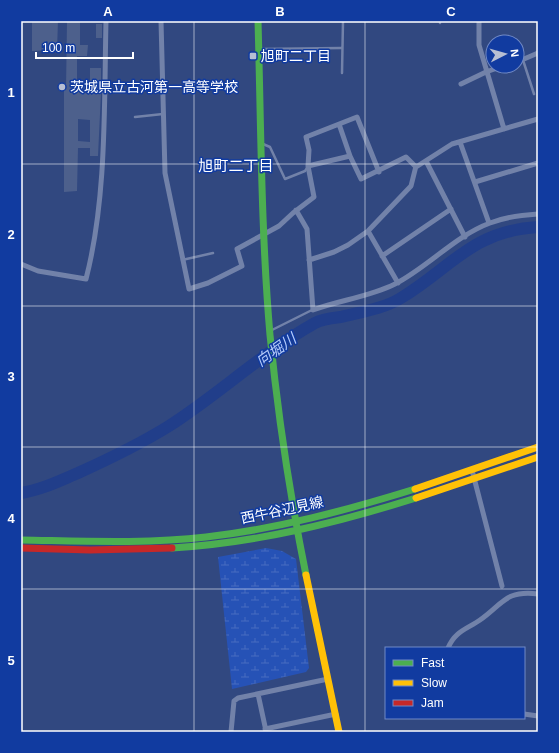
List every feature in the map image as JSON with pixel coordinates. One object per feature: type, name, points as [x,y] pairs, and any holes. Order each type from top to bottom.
[{"type":"street","points":[[21,264],[38,271],[86,278],[94,245],[99,204],[104,121],[106,21]]},
{"type":"street","points":[[161,21],[165,173],[189,289],[242,266],[237,249],[264,236],[279,226],[296,210],[314,197],[308,166],[309,150],[306,137],[357,117],[379,172]]},
{"type":"street","points":[[258,21],[264,236],[273,365],[282,438],[295,521],[339,732]]},
{"type":"street","points":[[479,21],[479,45],[485,68]]},
{"type":"street","points":[[525,59],[538,54]]},
{"type":"street","points":[[461,84],[485,72]]},
{"type":"street","points":[[487,74],[504,129]]},
{"type":"street","points":[[309,260],[334,252],[348,245],[368,231],[411,186],[416,166],[452,144],[538,119]]},
{"type":"street","points":[[339,124],[350,156],[361,179],[379,172],[406,157],[416,166]]},
{"type":"street","points":[[460,142],[489,223]]},
{"type":"street","points":[[308,166],[350,156]]},
{"type":"street","points":[[426,161],[464,237]]},
{"type":"street","points":[[475,182],[538,163]]},
{"type":"street","points":[[382,256],[451,209]]},
{"type":"street","points":[[296,210],[306,228],[313,310],[367,295],[398,283],[464,237],[489,223],[516,216],[538,214]]},
{"type":"street","points":[[368,231],[398,283]]},
{"type":"street","name":"西牛谷辺見線","points":[[21,548],[78,550],[184,547],[228,543],[297,532],[386,508],[538,447]]},
{"type":"street","name":"西牛谷辺見線","points":[[21,540],[127,542],[228,534],[295,521],[386,499],[538,456]]},
{"type":"street","points":[[473,474],[502,586]]},
{"type":"street","points":[[449,647],[456,634],[480,620],[503,600],[517,595],[538,594]]},
{"type":"street","points":[[231,732],[234,701],[238,698],[328,680]]},
{"type":"street","points":[[258,694],[265,731],[336,714]]},
{"type":"street","points":[[525,714],[538,716]]},
{"type":"lane","points":[[342,73],[343,21]]},
{"type":"lane","points":[[259,49],[342,48]]},
{"type":"lane","points":[[525,66],[534,94]]},
{"type":"lane","points":[[135,117],[163,114]]},
{"type":"lane","points":[[261,144],[270,147],[285,179],[306,171],[308,166]]},
{"type":"lane","points":[[182,261],[213,253]]},
{"type":"lane","points":[[270,330],[279,328],[313,310]]},
{"type":"green space","points":[[266,548],[282,551],[296,559],[309,668],[306,672],[232,689],[218,557]]},
{"type":"water","points":[[538,225],[538,229],[509,233],[509,228]]},
{"type":"building","points":[[32,21],[58,21],[57,50],[32,51]]},
{"type":"building","points":[[67,21],[80,21],[80,45],[88,45],[87,56],[77,56],[77,85],[90,85],[90,68],[101,68],[98,156],[90,156],[90,148],[78,148],[77,191],[64,192],[64,90],[66,90]],"holes":[[[78,119],[90,120],[90,142],[78,141]]]},
{"type":"building","points":[[96,24],[102,24],[102,38],[96,38]]},
{"type":"waterway","name":"向堀川","points":[[21,493],[43,487],[78,473],[158,433],[187,414],[277,347],[315,323],[364,312],[394,302],[479,243],[496,235],[515,230],[538,227]]},
{"type":"traffic: fast","points":[[258,21],[263,218],[270,335],[285,456],[306,575]]},
{"type":"traffic: fast","points":[[21,540],[160,541],[233,534],[312,518],[415,489]]},
{"type":"traffic: fast","points":[[172,548],[234,542],[265,537],[356,516],[416,498]]},
{"type":"traffic: slow","points":[[415,489],[538,447]]},
{"type":"traffic: slow","points":[[416,498],[538,457]]},
{"type":"traffic: slow","points":[[306,575],[339,732]]},
{"type":"traffic: jam","points":[[21,548],[90,550],[172,548]]},
{"type":"place","name":"旭町二丁目","points":[[253,56]]},
{"type":"place","name":"茨城県立古河第一高等学校","points":[[62,87]]},
{"type":"district","name":"旭町二丁目","points":[[236,166]]}]
